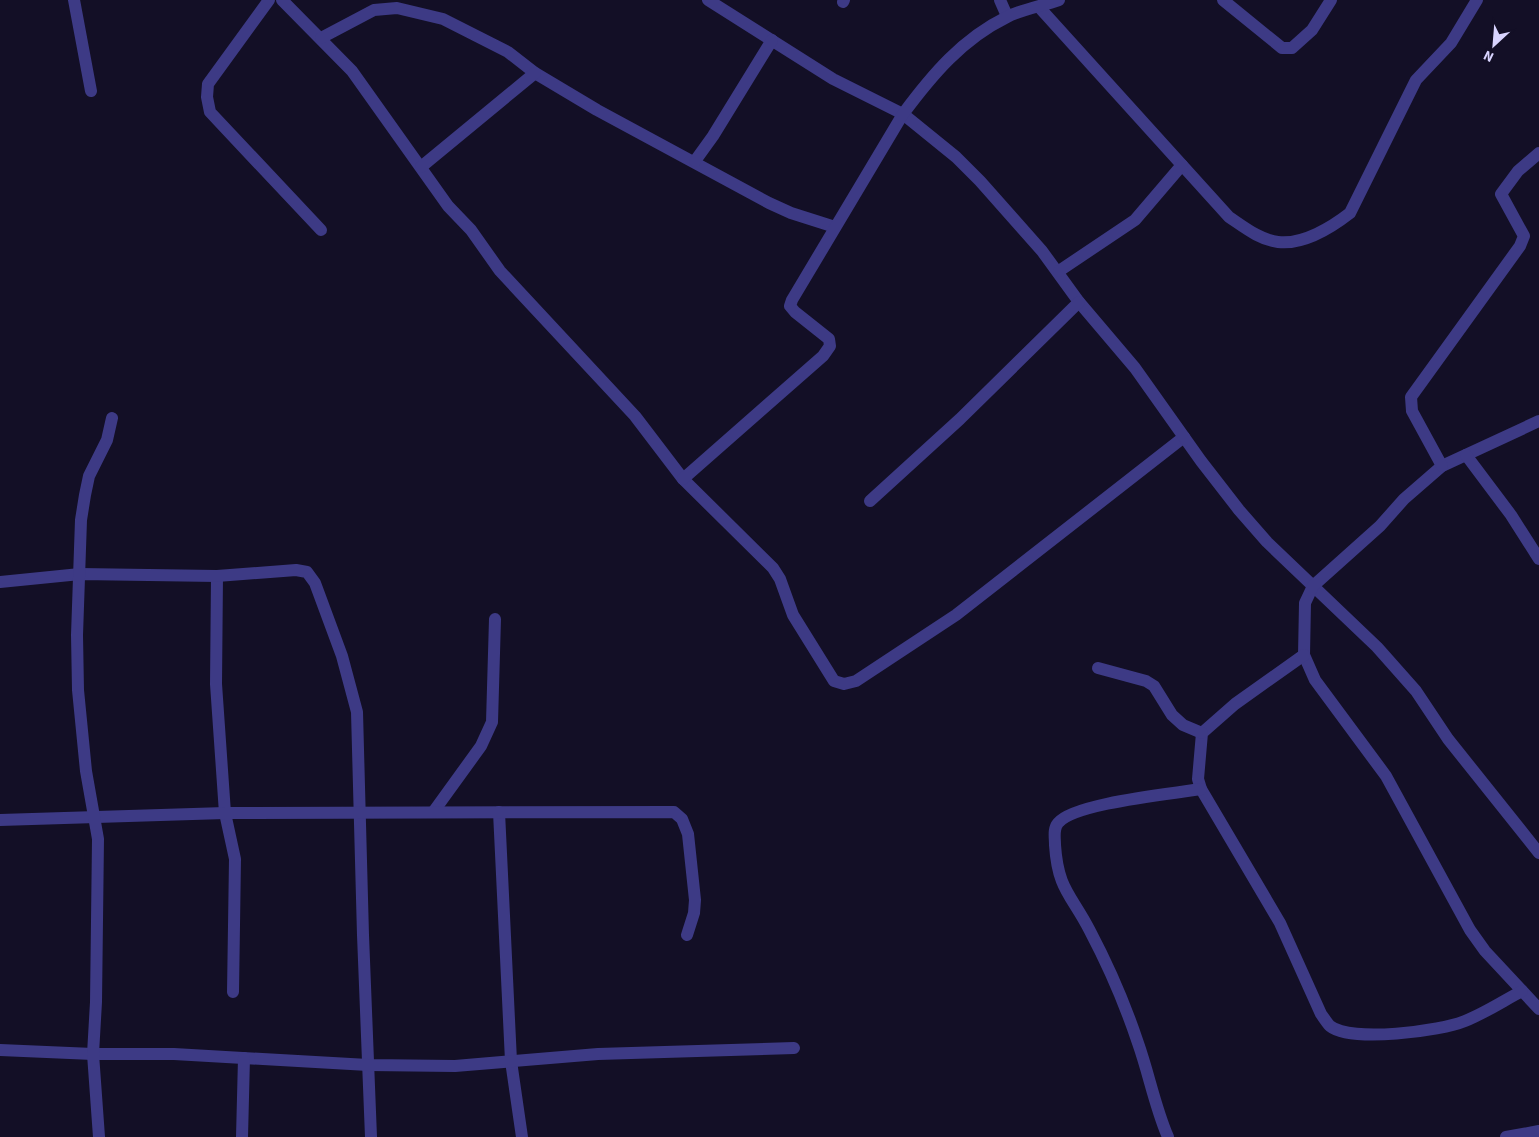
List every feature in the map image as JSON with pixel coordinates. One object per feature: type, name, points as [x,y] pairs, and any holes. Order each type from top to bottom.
[{"type":"street","points":[[74,0],[91,91]]},
{"type":"street","points":[[269,0],[208,84],[207,97],[210,112],[321,230]]},
{"type":"street","points":[[282,0],[352,71],[448,206],[470,230],[500,271],[635,416],[684,479],[773,568],[780,579],[794,616],[834,681],[844,684],[856,681],[956,614],[1184,437]]},
{"type":"street","points":[[708,0],[833,79],[903,114],[956,157],[980,181],[1059,271],[1079,302],[1135,368],[1244,516],[1267,542],[1377,648],[1416,691],[1448,739],[1539,853]]},
{"type":"street","points":[[1000,0],[1007,16]]},
{"type":"street","points":[[684,479],[823,356],[830,346],[829,339],[790,306],[792,300],[903,114],[942,64],[965,45],[1007,16],[1059,0]]},
{"type":"street","points":[[1223,0],[1282,48],[1292,48],[1312,30],[1331,0]]},
{"type":"street","points":[[1039,7],[1229,217],[1255,234],[1278,242],[1297,241],[1335,224],[1350,213],[1416,80],[1451,43],[1478,0]]},
{"type":"street","points":[[321,38],[374,10],[397,8],[452,23],[508,52],[535,73],[597,110],[770,203],[836,227]]},
{"type":"street","points":[[694,162],[713,136],[772,40]]},
{"type":"street","points":[[421,166],[535,73]]},
{"type":"street","points":[[1442,466],[1412,411],[1411,397],[1520,246],[1524,236],[1501,194],[1518,171],[1539,153]]},
{"type":"street","points":[[1059,271],[1135,220],[1182,165]]},
{"type":"street","points":[[870,501],[960,419],[1079,302]]},
{"type":"street","points":[[99,1137],[93,1054],[96,1002],[98,861],[78,690],[76,635],[81,520],[85,494],[89,476],[108,440],[112,418]]},
{"type":"street","points":[[1537,1003],[1522,991],[1485,952],[1470,930],[1386,776],[1315,680],[1304,655],[1305,603],[1312,586],[1380,526],[1404,499],[1442,466],[1539,421]]},
{"type":"street","points":[[1466,455],[1511,515],[1539,559]]},
{"type":"street","points":[[0,582],[80,574],[217,576],[296,570],[307,572],[315,583],[342,656],[357,712],[371,1137]]},
{"type":"street","points":[[217,576],[216,684],[225,813],[235,859],[232,992]]},
{"type":"street","points":[[434,811],[481,746],[492,722],[495,619]]},
{"type":"street","points":[[1304,655],[1235,704],[1202,733],[1198,779],[1201,789],[1280,923],[1321,1014],[1331,1027],[1351,1033],[1416,1033],[1438,1030],[1465,1021],[1522,991]]},
{"type":"street","points":[[1098,668],[1146,681],[1154,686],[1172,715],[1183,725],[1202,733]]},
{"type":"street","points":[[1168,1137],[1160,1119],[1138,1043],[1106,962],[1062,883],[1057,870],[1054,831],[1057,824],[1068,814],[1092,807],[1201,789]]},
{"type":"street","points":[[0,820],[225,813],[360,814],[434,811],[674,812],[682,819],[688,834],[696,900],[687,936]]},
{"type":"street","points":[[499,812],[511,1061],[522,1137]]},
{"type":"street","points":[[0,1050],[244,1058],[368,1065],[455,1066],[598,1054],[794,1048]]},
{"type":"street","points":[[242,1137],[244,1058]]},
{"type":"street","points":[[1506,1137],[1539,1131]]}]
